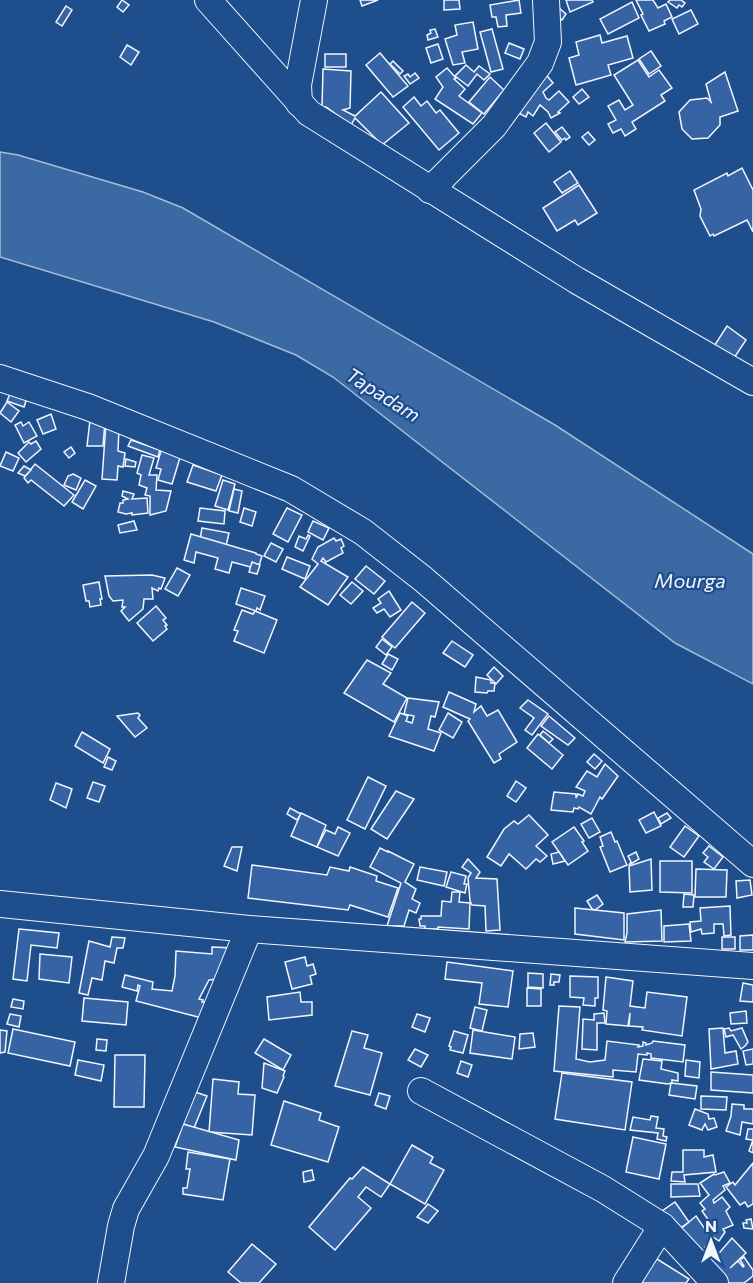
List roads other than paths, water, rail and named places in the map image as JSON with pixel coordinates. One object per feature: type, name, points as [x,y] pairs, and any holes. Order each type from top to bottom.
[{"type":"street","points":[[208,0],[309,113],[576,280],[753,382]]},
{"type":"street","points":[[299,104],[298,85],[314,0]]},
{"type":"street","points":[[430,190],[494,126],[540,63],[548,42],[546,0]]},
{"type":"street","points":[[0,378],[88,407],[291,489],[363,532],[432,586],[753,864]]},
{"type":"street","points":[[0,904],[249,929],[753,966]]},
{"type":"street","points":[[111,1283],[126,1209],[156,1156],[249,929]]},
{"type":"street","points":[[421,1091],[603,1189],[662,1226],[715,1283]]},
{"type":"street","points":[[626,1283],[662,1226]]},
{"type":"water","name":"Mourga","points":[[0,152],[18,155],[143,192],[183,208],[555,425],[753,554],[753,684],[675,643],[333,377],[296,355],[214,322],[0,257]]},
{"type":"water label","name":"Tapadam","points":[[383,395]]}]
